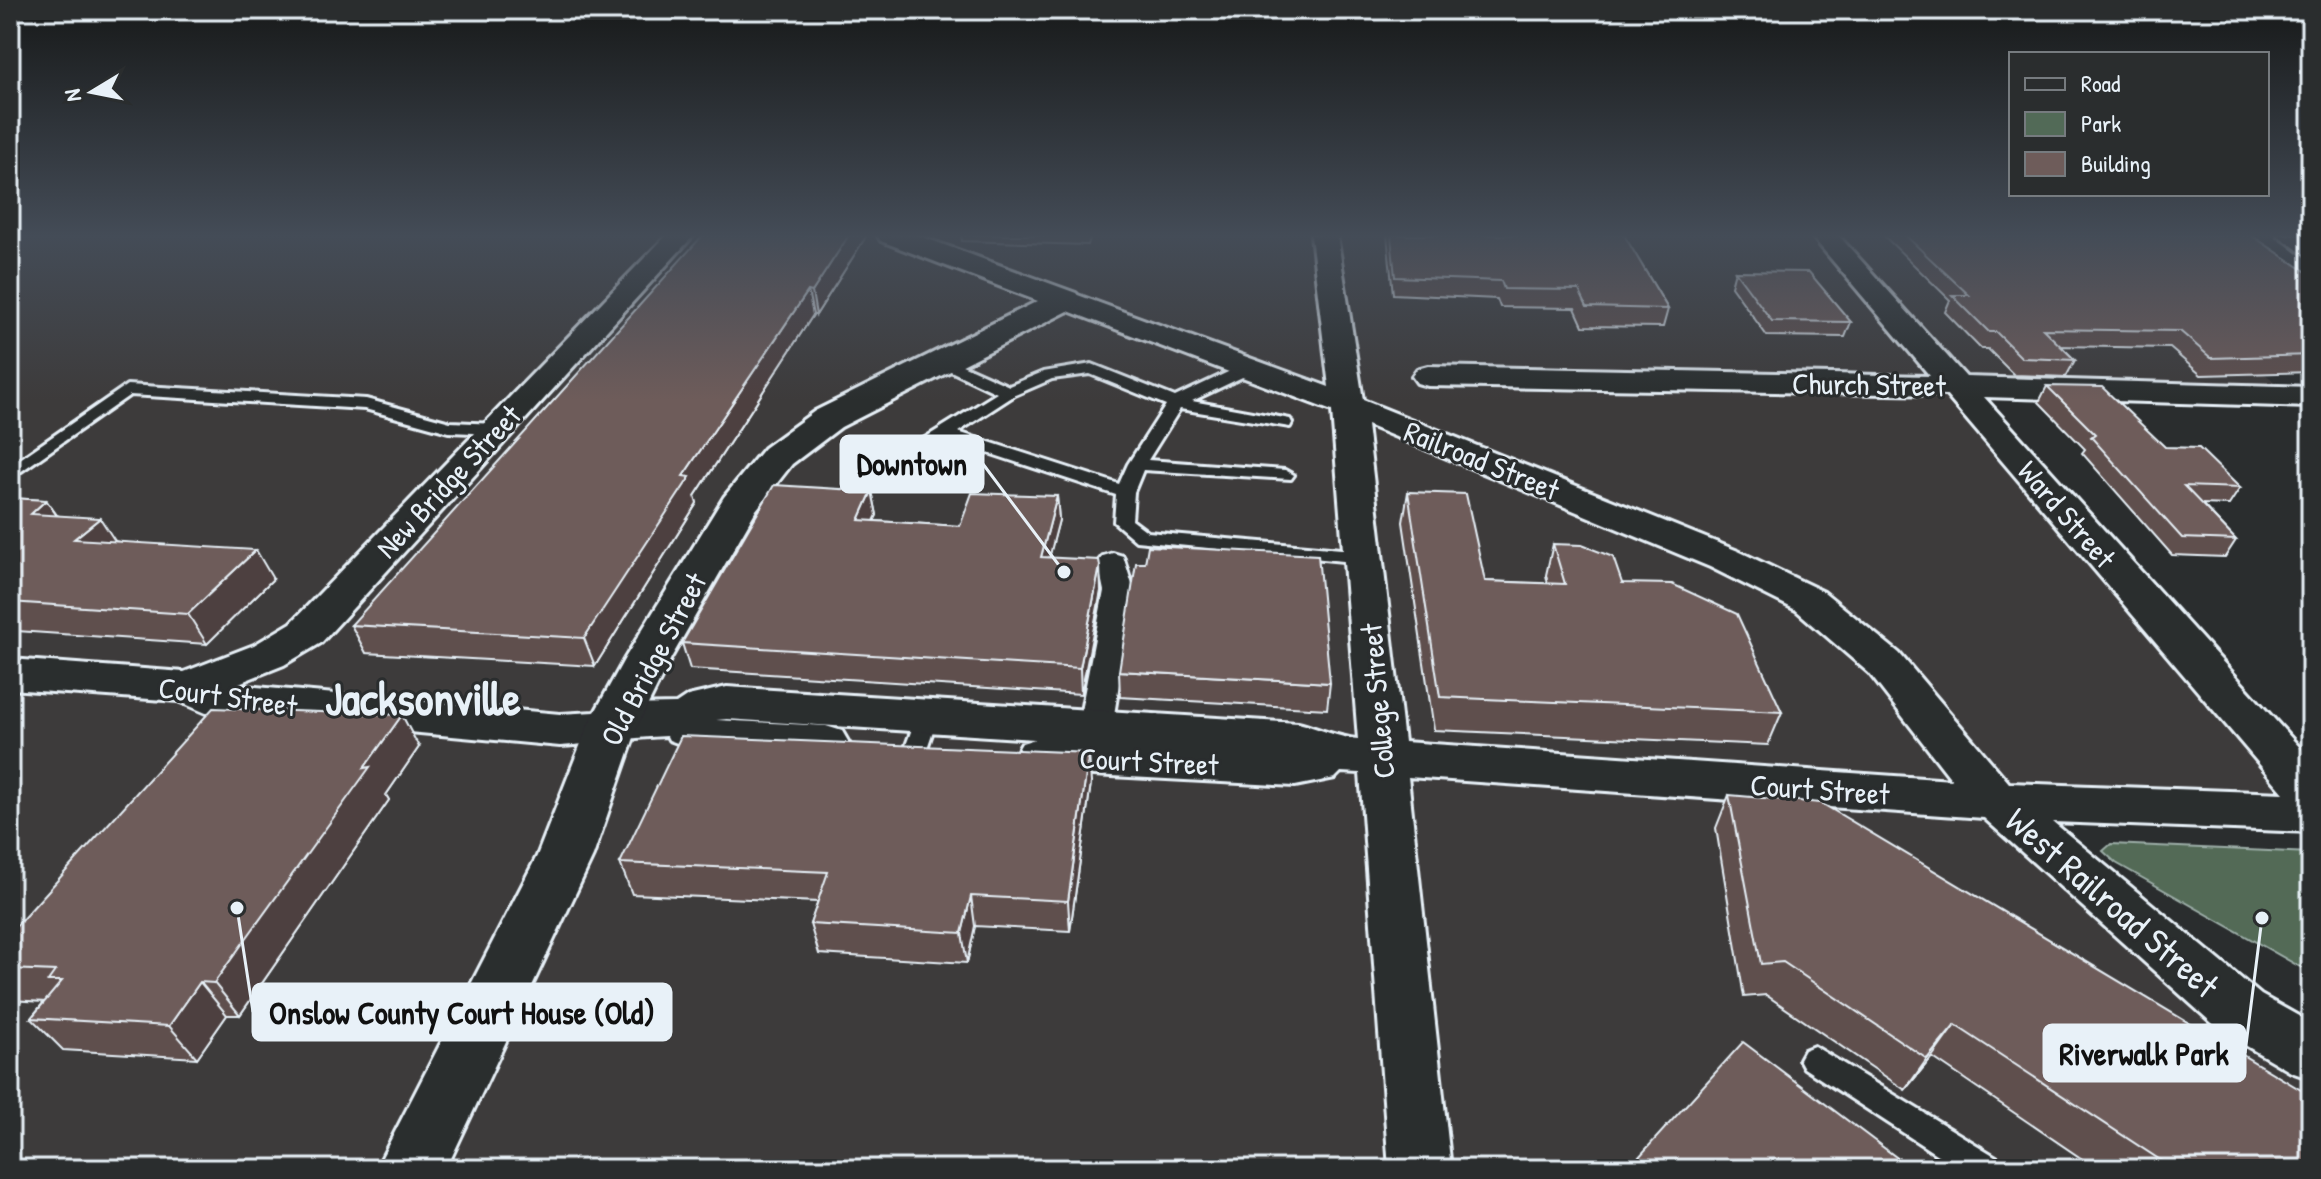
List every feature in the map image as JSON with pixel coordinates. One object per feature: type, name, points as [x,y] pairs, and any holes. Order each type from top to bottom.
[{"type":"main road","name":"Railroad Street","points":[[1038,290],[1065,300]]},
{"type":"main road","name":"Old Bridge Street","points":[[410,1169],[565,856],[614,723],[648,658],[738,506],[778,456],[828,419],[1065,300]]},
{"type":"street","name":"New Bridge Street","points":[[187,687],[269,655],[306,633],[629,290]]},
{"type":"street","name":"College Street","points":[[1332,290],[1349,406],[1420,1169]]},
{"type":"street","name":"Ward Street","points":[[1872,290],[2311,792]]},
{"type":"street","name":"Railroad Street","points":[[1065,300],[1349,406],[1724,559],[1810,601],[1884,663],[1996,801]]},
{"type":"street","name":"Church Street","points":[[1428,376],[1955,386],[2311,397]]},
{"type":"street","points":[[1095,727],[1119,591],[1113,562]]},
{"type":"street","name":"Court Street","points":[[10,674],[187,687],[206,698],[560,730],[614,723],[685,720],[685,729],[702,736],[813,726],[1142,745],[1295,769],[1318,766],[1330,754],[1996,801],[2311,813]]},
{"type":"street","name":"Court Street","points":[[1032,739],[1095,727],[1142,745]]},
{"type":"street","name":"West Railroad Street","points":[[1996,801],[2241,1013],[2311,1053]]},
{"type":"lane","points":[[942,361],[1009,392]]},
{"type":"lane","points":[[1249,368],[1175,403],[1137,464],[1125,492],[1123,522],[1143,537],[1364,557]]},
{"type":"lane","points":[[860,486],[1009,392],[1049,375],[1092,369],[1175,403],[1284,423]]},
{"type":"lane","points":[[10,474],[127,390],[366,404],[449,427],[497,429]]},
{"type":"lane","points":[[945,433],[1125,492]]},
{"type":"lane","points":[[1137,464],[1285,475]]},
{"type":"lane","points":[[1814,1059],[1987,1169]]},
{"type":"shaded area","points":[[10,290],[2158,290],[2293,396],[1956,386],[2311,813],[1998,801],[2311,1053],[2311,1169],[10,1169]]},
{"type":"green space","points":[[2111,844],[2311,853],[2311,973],[2116,863],[2103,851]]},
{"type":"building","points":[[653,290],[813,290],[808,291],[683,476],[690,477],[584,638],[351,625]]},
{"type":"building","points":[[1579,290],[1657,290],[1668,309],[1587,307]]},
{"type":"building","points":[[1749,290],[1824,290],[1851,322],[1772,321]]},
{"type":"building","points":[[1964,290],[2311,290],[2311,355],[2211,358],[2180,331],[2043,329],[2075,360],[2022,358],[1996,332],[1989,332],[1952,295],[1969,295]]},
{"type":"building","points":[[2047,386],[2102,387],[2165,447],[2199,448],[2240,488],[2184,486],[2236,540],[2182,538],[2091,437],[2095,434]]},
{"type":"building","points":[[774,485],[872,491],[859,520],[960,526],[972,493],[1057,496],[1041,557],[1099,560],[1100,566],[1080,668],[682,643]]},
{"type":"building","points":[[1408,492],[1466,494],[1485,581],[1565,584],[1553,544],[1582,545],[1613,557],[1622,583],[1672,584],[1737,614],[1782,712],[1440,697]]},
{"type":"building","points":[[10,498],[46,500],[31,514],[100,518],[74,539],[256,550],[188,614],[10,602]]},
{"type":"building","points":[[1148,546],[1318,555],[1330,683],[1119,671],[1136,563],[1145,563]]},
{"type":"building","points":[[213,708],[402,715],[364,768],[370,767],[214,983],[200,982],[169,1026],[31,1018],[62,981],[48,981],[55,971],[10,969],[10,933]]},
{"type":"building","points":[[681,736],[1089,753],[1068,901],[971,896],[962,933],[810,924],[828,872],[620,863]]},
{"type":"building","points":[[1729,795],[1821,803],[2311,1096],[2311,1169],[2174,1169],[1955,1025],[1927,1059],[1783,962],[1761,964]]},
{"type":"building","points":[[1743,1042],[1912,1169],[1628,1169]]},
{"type":"place","name":"Downtown","points":[[1064,572]]},
{"type":"place","name":"Onslow County Court House (Old)","points":[[237,908]]},
{"type":"place","name":"Riverwalk Park","points":[[2262,918]]},
{"type":"district","name":"Jacksonville","points":[[423,698]]}]
